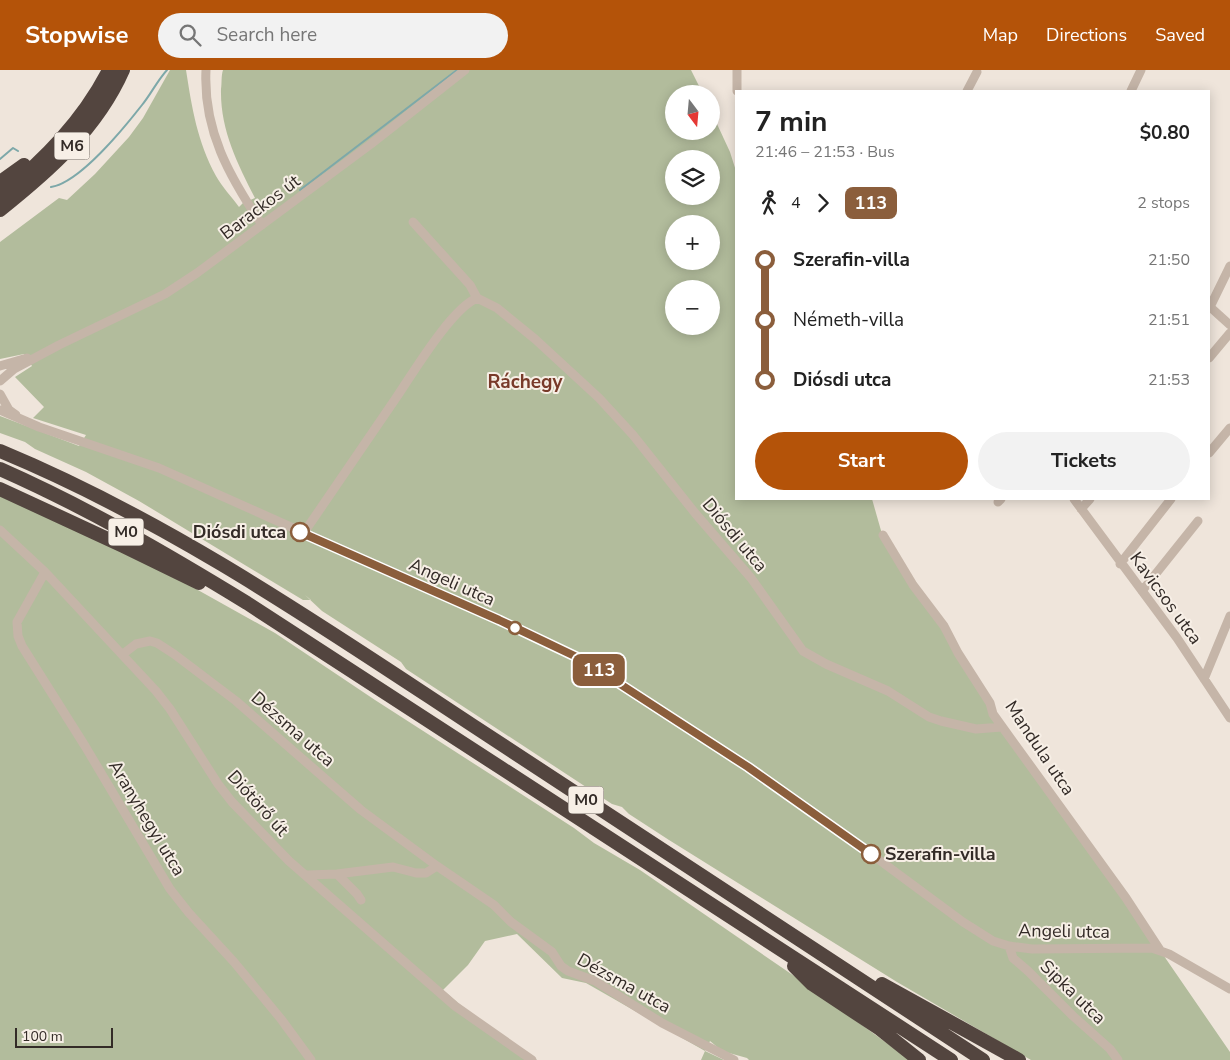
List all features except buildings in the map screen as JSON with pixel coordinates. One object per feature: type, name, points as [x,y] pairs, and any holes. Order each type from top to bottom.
[{"type":"highway","points":[[0,196],[50,152],[74,126],[89,105],[109,70]]},
{"type":"highway","name":"M6","points":[[0,210],[43,174],[77,140],[105,104],[123,70]]},
{"type":"highway","points":[[0,182],[17,171],[89,105]]},
{"type":"highway","points":[[0,442],[18,452],[27,462]]},
{"type":"highway","name":"M0","points":[[0,451],[122,507],[223,565],[338,637],[983,1060]]},
{"type":"highway","name":"M0","points":[[0,469],[49,491],[114,525],[175,559],[247,603],[951,1060]]},
{"type":"highway","points":[[0,489],[132,550],[229,599],[247,603]]},
{"type":"highway","points":[[772,945],[812,984],[880,1029],[919,1060]]},
{"type":"highway","points":[[833,962],[855,968],[933,1014],[1019,1060]]},
{"type":"street","points":[[206,70],[206,92],[217,144],[231,175],[262,225]]},
{"type":"street","name":"Barackos út","points":[[0,381],[14,369],[165,294],[218,259],[371,144],[465,70]]},
{"type":"street","points":[[737,70],[737,90]]},
{"type":"street","points":[[1131,90],[1140,70]]},
{"type":"street","points":[[968,90],[977,72]]},
{"type":"street","name":"Diósdi utca","points":[[413,222],[470,285],[477,298],[497,308],[540,344],[599,398],[634,435],[694,513],[751,578],[803,651],[826,664],[888,691],[929,717],[976,729],[1002,727]]},
{"type":"street","points":[[1210,304],[1230,266]]},
{"type":"street","points":[[303,534],[434,343],[459,310],[477,298]]},
{"type":"street","points":[[1210,307],[1230,324]]},
{"type":"street","points":[[1210,357],[1230,333]]},
{"type":"street","name":"Barackos út","points":[[0,366],[60,345]]},
{"type":"street","name":"Angeli utca","points":[[0,394],[9,410],[24,421]]},
{"type":"street","name":"Angeli utca","points":[[0,410],[24,421],[160,468],[303,534],[499,620],[583,660],[748,767],[982,935],[1009,946],[1032,949],[1142,947],[1160,950]]},
{"type":"street","points":[[1210,452],[1230,428]]},
{"type":"street","name":"Kavicsos utca","points":[[1075,500],[1120,564],[1177,638],[1230,718]]},
{"type":"street","points":[[1081,509],[1089,500]]},
{"type":"street","points":[[1120,564],[1170,500]]},
{"type":"street","points":[[1142,591],[1198,521]]},
{"type":"street","name":"Diótörő út","points":[[0,530],[46,572],[123,654],[170,709],[218,784],[232,802],[289,861],[455,1006],[532,1060]]},
{"type":"street","name":"Mandula utca","points":[[883,535],[913,585],[944,626],[958,653],[990,703],[993,714],[1126,898],[1160,950]]},
{"type":"street","name":"Aranyhegyi utca","points":[[46,572],[17,622],[18,636],[22,646],[85,746],[170,889],[189,914],[234,962],[281,1019],[311,1060]]},
{"type":"street","points":[[1204,679],[1230,616]]},
{"type":"street","name":"Dézsma utca","points":[[123,654],[136,644],[150,641],[157,643],[174,654],[236,701],[361,810],[494,906],[511,922],[552,952],[561,966],[568,971],[595,981],[662,1023],[734,1060]]},
{"type":"street","points":[[307,875],[393,868],[426,873],[437,866]]},
{"type":"street","points":[[337,874],[361,900]]},
{"type":"street","name":"Sipka utca","points":[[1009,946],[1013,958],[1110,1049],[1118,1060]]},
{"type":"street","points":[[1160,950],[1230,989]]},
{"type":"green space","points":[[170,70],[186,70],[193,111],[204,150],[218,180],[239,207],[243,203],[255,198],[236,159],[223,118],[221,89],[223,70],[691,70],[698,85],[665,85],[665,140],[720,140],[720,130],[735,168],[735,500],[872,500],[882,534],[990,703],[1230,1052],[1230,1060],[1031,1060],[897,982],[669,840],[629,814],[622,807],[612,804],[406,669],[401,662],[322,611],[310,600],[303,600],[139,501],[86,472],[35,449],[25,442],[0,433],[0,416],[79,446],[86,435],[33,418],[44,407],[15,377],[32,366],[24,354],[0,359],[0,242],[59,198],[67,200],[95,174],[129,137],[143,118]]},
{"type":"green space","points":[[0,492],[180,580],[275,633],[574,828],[594,843],[640,870],[800,980],[910,1060],[749,1060],[722,1051],[710,1041],[705,1051],[586,983],[562,978],[517,934],[485,941],[468,965],[443,990],[487,1028],[537,1060],[0,1060]]},
{"type":"green space","points":[[705,1051],[724,1060],[701,1060]]},
{"type":"waterway","points":[[51,187],[74,176],[113,140],[145,101],[167,70]]},
{"type":"waterway","points":[[300,190],[457,70]]},
{"type":"waterway","points":[[0,159],[13,148],[18,151]]},
{"type":"bus line","name":"113","points":[[300,532],[499,620],[583,660],[748,767],[871,854]]},
{"type":"place","name":"Diósdi utca","points":[[300,532]]},
{"type":"place","name":"Szerafin-villa","points":[[871,854]]},
{"type":"district","name":"Ráchegy","points":[[525,382]]}]
